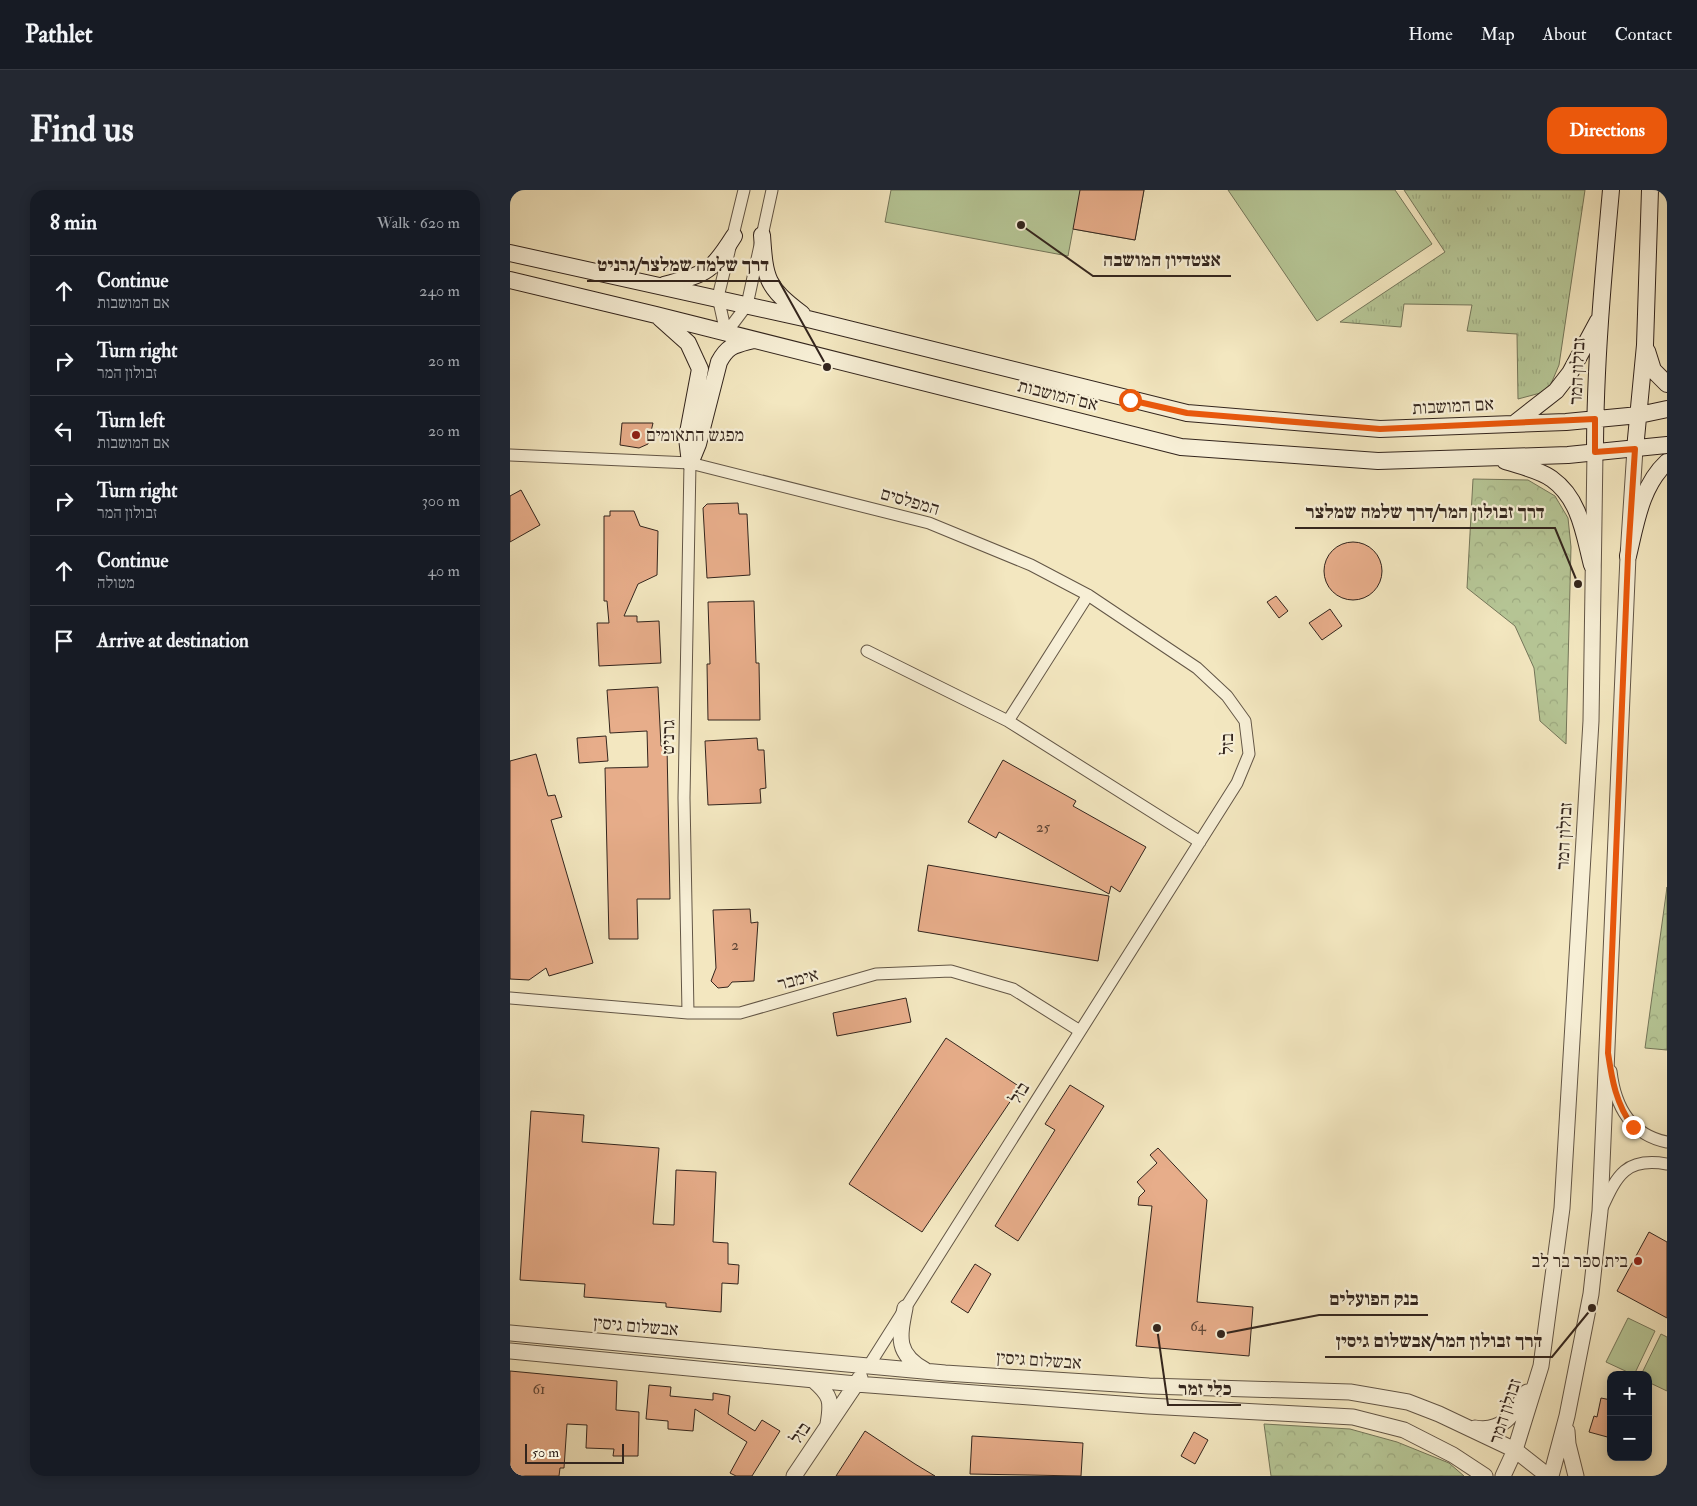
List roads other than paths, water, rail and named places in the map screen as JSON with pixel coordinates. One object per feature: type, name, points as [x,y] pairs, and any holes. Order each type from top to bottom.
[{"type":"main road","name":"זבולון המר","points":[[1595,452],[1600,316],[1611,190]]},
{"type":"main road","points":[[1635,449],[1645,345],[1650,190]]},
{"type":"main road","points":[[762,235],[765,273],[780,298],[808,318]]},
{"type":"main road","points":[[659,287],[701,275],[717,263],[734,236]]},
{"type":"main road","name":"אם המושבות","points":[[510,253],[808,318],[1187,413],[1380,429],[1595,419],[1639,415],[1667,409]]},
{"type":"main road","name":"אם המושבות","points":[[510,280],[1181,447],[1378,461],[1499,458],[1635,449],[1667,445]]},
{"type":"main road","points":[[656,315],[688,343],[700,369],[687,438],[690,463]]},
{"type":"main road","points":[[1515,423],[1556,391],[1570,373],[1600,316]]},
{"type":"main road","points":[[690,463],[698,444],[719,362],[725,351],[733,346],[754,340]]},
{"type":"main road","points":[[1645,345],[1652,370],[1667,384]]},
{"type":"main road","points":[[1499,458],[1551,478],[1566,493],[1578,510],[1592,565]]},
{"type":"main road","points":[[1628,556],[1642,502],[1654,473],[1667,462]]},
{"type":"street","points":[[726,333],[718,297],[744,190]]},
{"type":"street","points":[[726,333],[748,305],[772,190]]},
{"type":"street","points":[[1550,1476],[1567,1416],[1591,1294],[1600,1211],[1628,556],[1635,449]]},
{"type":"street","name":"זבולון המר","points":[[1503,1476],[1515,1450],[1540,1366],[1562,1208],[1591,721],[1595,452]]},
{"type":"street","name":"המפלסים","points":[[510,455],[690,463],[929,523],[1031,565],[1088,595],[1197,668],[1227,696],[1245,721]]},
{"type":"street","name":"גרניט","points":[[688,1013],[684,798],[690,463]]},
{"type":"street","points":[[1008,721],[1088,595]]},
{"type":"street","points":[[867,650],[1008,721],[1200,842]]},
{"type":"street","name":"בזל","points":[[794,1476],[868,1367],[1237,783],[1249,754],[1245,721]]},
{"type":"street","name":"אימבר","points":[[510,998],[688,1013],[740,1013],[876,974],[951,971],[1013,989],[1080,1031]]},
{"type":"street","points":[[1608,1053],[1615,1093],[1624,1115],[1633,1127],[1645,1135],[1667,1142]]},
{"type":"street","points":[[1600,1211],[1619,1174],[1630,1166],[1655,1162],[1667,1164]]},
{"type":"street","points":[[905,1308],[901,1328],[903,1350],[906,1358],[926,1371]]},
{"type":"street","name":"אבשלום גיסין","points":[[510,1332],[868,1367],[1149,1386],[1350,1392],[1408,1402],[1466,1426],[1515,1450],[1550,1476]]},
{"type":"street","name":"אבשלום גיסין","points":[[510,1350],[856,1384],[1148,1406],[1354,1417],[1404,1430],[1454,1455],[1484,1476]]},
{"type":"street","points":[[1466,1426],[1484,1429],[1496,1428],[1508,1421],[1540,1366]]},
{"type":"street","points":[[813,1380],[829,1397],[830,1411],[827,1427]]},
{"type":"street","points":[[1567,1416],[1568,1444],[1576,1476]]},
{"type":"place","name":"אצטדיון המושבה","points":[[1021,225]]},
{"type":"place","name":"דרך שלמה שמלצר/גרניט","points":[[827,367]]},
{"type":"place","name":"מפגש התאומים","points":[[636,435]]},
{"type":"place","name":"דרך זבולון המר/דרך שלמה שמלצר","points":[[1578,584]]},
{"type":"place","name":"בית ספר בר לב","points":[[1638,1261]]},
{"type":"place","name":"דרך זבולון המר/אבשלום גיסין","points":[[1592,1308]]},
{"type":"place","name":"כלי זמר","points":[[1157,1328]]},
{"type":"place","name":"בנק הפועלים","points":[[1221,1334]]}]
